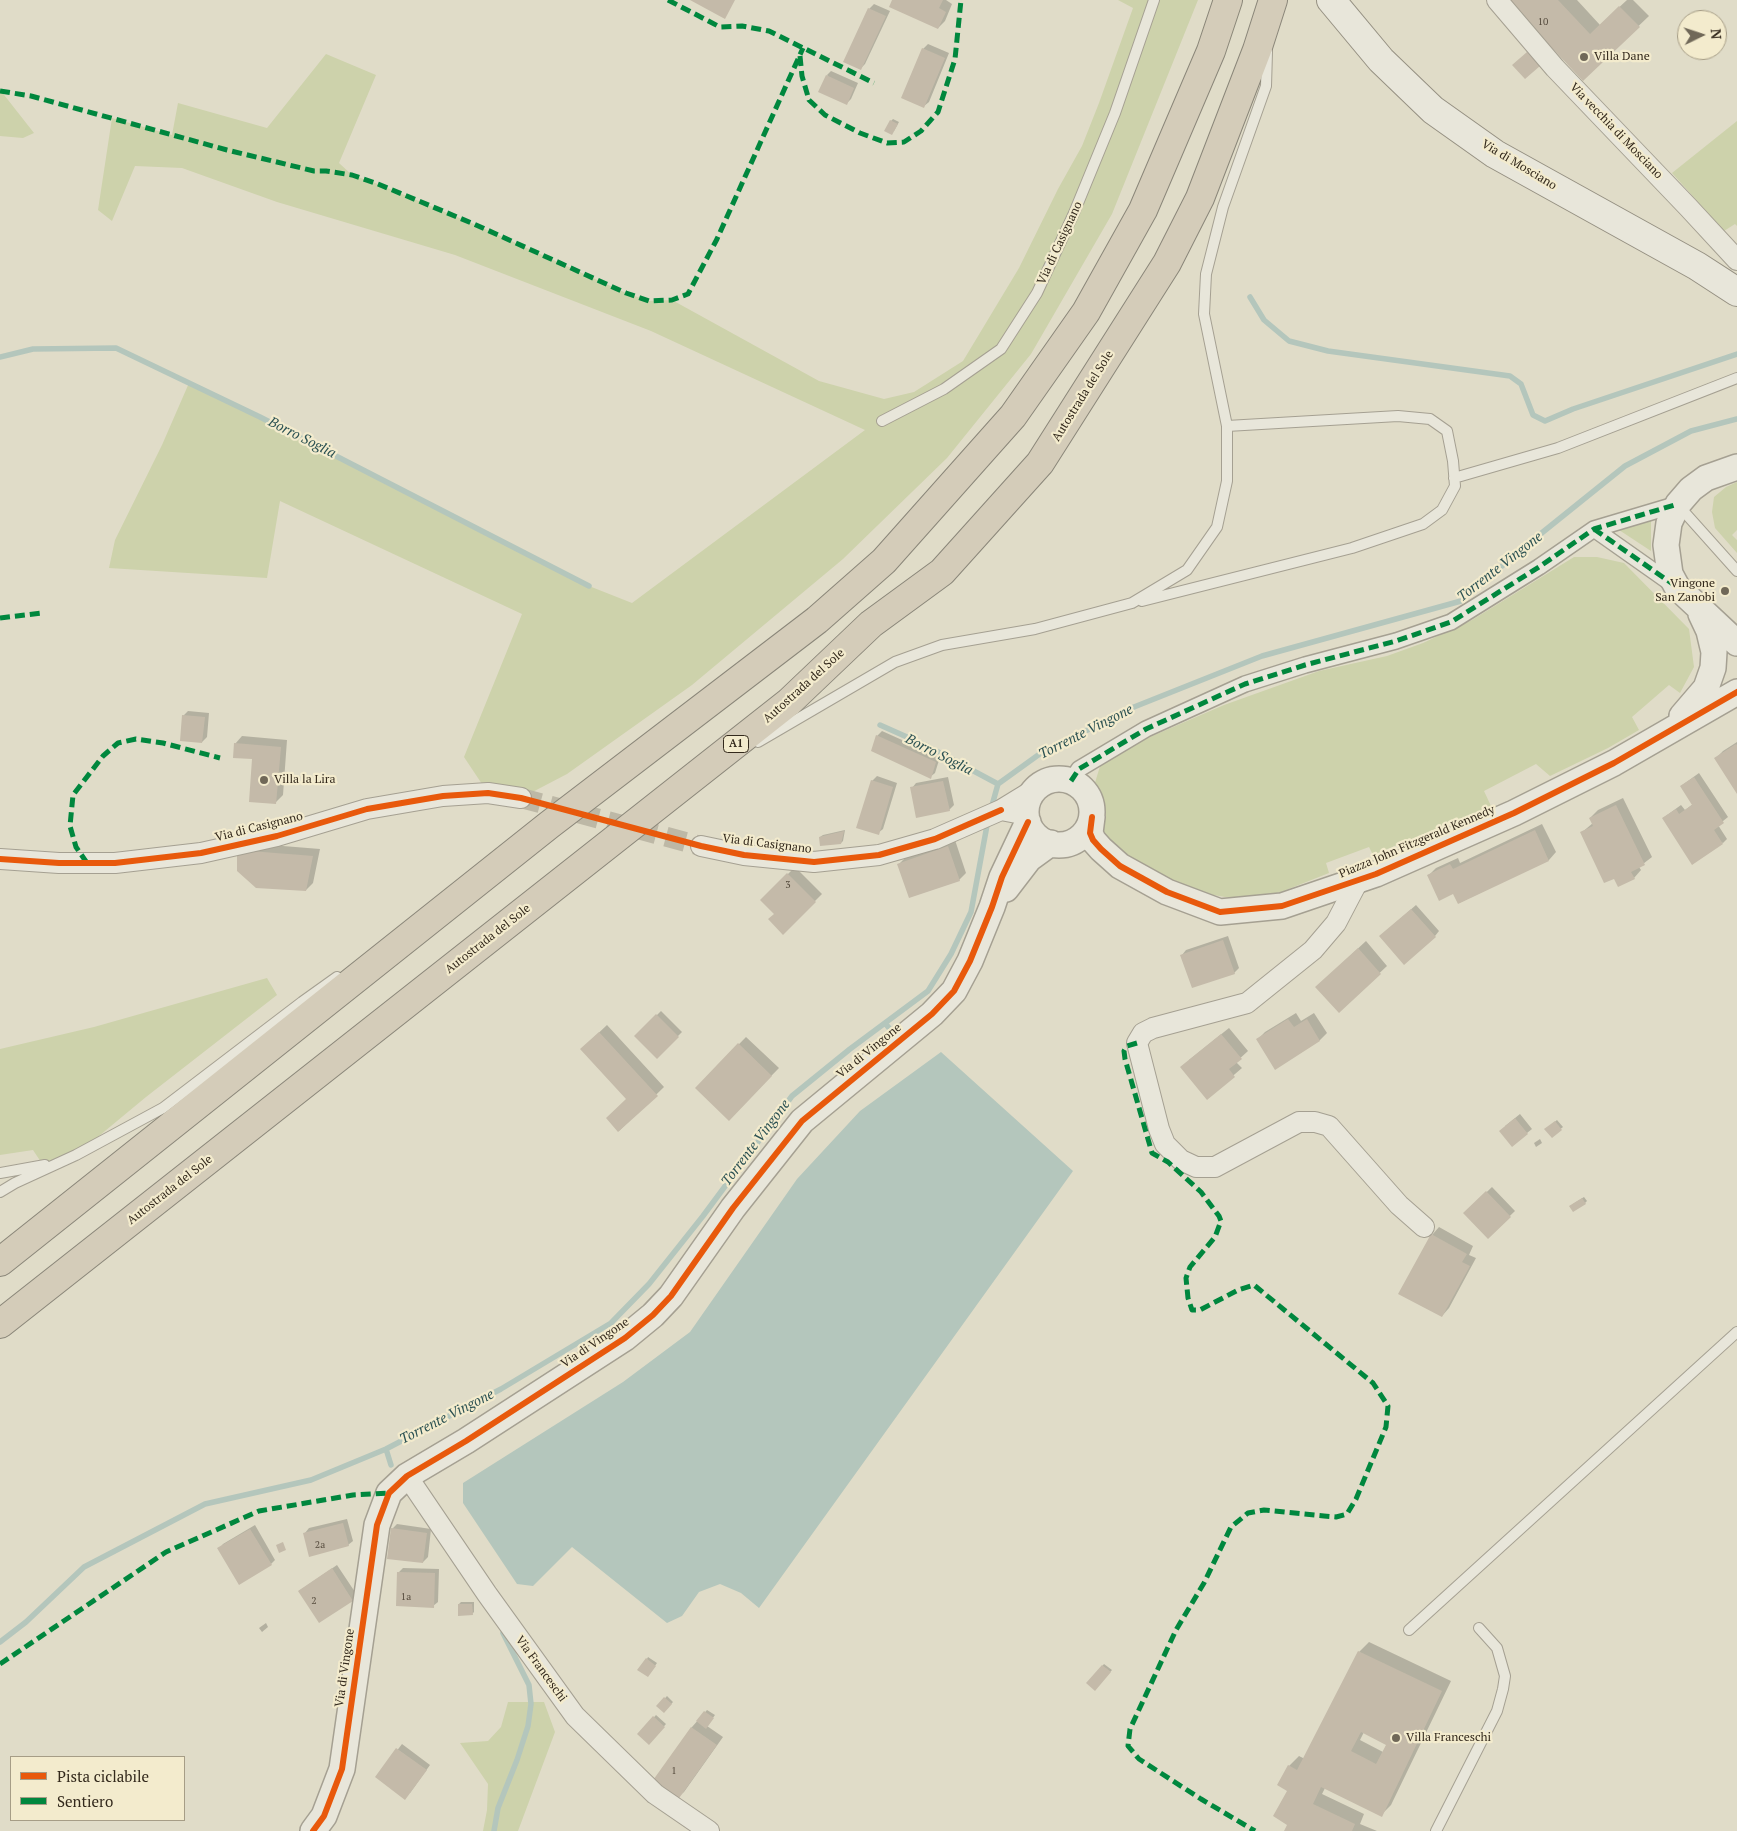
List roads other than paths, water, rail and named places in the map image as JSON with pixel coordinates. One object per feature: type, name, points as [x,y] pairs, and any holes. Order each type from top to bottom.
[{"type":"highway","points":[[0,1262],[549,825],[817,620],[884,561],[1013,416],[1086,312],[1143,210],[1211,51],[1228,0]]},
{"type":"highway","name":"Autostrada del Sole","points":[[0,1324],[789,702],[871,624],[942,572],[1040,463],[1166,263],[1200,198],[1257,50],[1270,9]]},
{"type":"main road","name":"Via di Mosciano","points":[[1331,0],[1381,60],[1433,110],[1495,154],[1697,266],[1737,292]]},
{"type":"street","name":"Via vecchia di Mosciano","points":[[1498,0],[1555,68],[1688,206],[1737,260]]},
{"type":"street","points":[[1676,587],[1670,574],[1666,545],[1669,523],[1678,504],[1691,489],[1706,478],[1737,467]]},
{"type":"street","points":[[1071,781],[1079,768],[1146,729],[1245,684],[1304,665],[1396,641],[1451,622],[1539,567],[1594,529],[1678,504]]},
{"type":"street","name":"Piazza John Fitzgerald Kennedy","points":[[1594,529],[1676,587],[1737,643]]},
{"type":"street","name":"Piazza John Fitzgerald Kennedy","points":[[1663,734],[1697,701],[1706,688],[1713,668],[1714,652],[1709,631],[1698,607]]},
{"type":"street","name":"Piazza John Fitzgerald Kennedy","points":[[1054,844],[1120,866],[1167,892],[1220,912],[1282,906],[1358,881],[1514,813],[1614,763],[1737,692]]},
{"type":"street","points":[[1053,779],[1071,781],[1088,795],[1092,817],[1082,835],[1067,844],[1054,844],[1045,841],[1034,833],[1027,818],[1028,800],[1036,788],[1044,782],[1053,779]]},
{"type":"street","name":"Via di Casignano","points":[[701,846],[744,855],[814,862],[879,855],[935,839],[976,822],[1001,810],[1036,788]]},
{"type":"street","name":"Via di Casignano","points":[[0,859],[59,863],[115,863],[202,853],[278,836],[367,808],[443,796],[488,793],[521,798]]},
{"type":"street","points":[[1001,810],[1027,818]]},
{"type":"street","name":"Piazza John Fitzgerald Kennedy","points":[[1092,817],[1090,833],[1093,840],[1120,866]]},
{"type":"street","name":"Via di Vingone","points":[[313,1831],[324,1816],[342,1769],[377,1526],[389,1493],[407,1476],[626,1338],[653,1315],[671,1296],[733,1208],[802,1121],[932,1014],[954,991],[970,961],[1027,818]]},
{"type":"street","name":"Via di Vingone","points":[[992,907],[1029,860],[1041,849],[1054,844]]},
{"type":"street","points":[[1358,881],[1336,923],[1313,950],[1247,1003],[1153,1028],[1144,1033],[1137,1043],[1159,1129],[1165,1144],[1181,1160],[1196,1167],[1215,1167],[1299,1122],[1315,1122],[1329,1126],[1400,1205],[1424,1227]]},
{"type":"street","name":"Via Franceschi","points":[[407,1476],[487,1594],[575,1716],[655,1794],[709,1831]]},
{"type":"lane","name":"Via di Casignano","points":[[882,421],[944,389],[1001,349],[1037,293],[1074,213],[1115,113],[1154,0]]},
{"type":"lane","points":[[1132,604],[1187,570],[1217,527],[1227,481],[1227,426],[1204,314],[1206,274],[1223,207],[1266,86],[1270,9]]},
{"type":"lane","points":[[1454,478],[1558,448],[1737,378]]},
{"type":"lane","points":[[676,791],[894,662],[942,645],[1035,628],[1352,548],[1423,524],[1442,510],[1455,486],[1453,461],[1447,431],[1430,419],[1398,416],[1227,426]]},
{"type":"lane","points":[[1678,504],[1737,571]]},
{"type":"lane","points":[[374,951],[549,825]]},
{"type":"lane","points":[[0,1192],[163,1108],[302,1002],[342,974]]},
{"type":"lane","points":[[0,1173],[58,1163]]},
{"type":"lane","points":[[1409,1630],[1737,1332]]},
{"type":"lane","points":[[1436,1831],[1497,1711],[1504,1689],[1506,1676],[1497,1648],[1478,1628]]},
{"type":"waterway","points":[[1250,297],[1264,320],[1289,341],[1328,351],[1510,376],[1521,384],[1533,415],[1545,421],[1573,409],[1737,354]]},
{"type":"waterway","name":"Borro Soglia","points":[[0,357],[33,349],[116,348],[260,417],[589,586]]},
{"type":"waterway","name":"Torrente Vingone","points":[[991,809],[998,784],[1041,753],[1134,707],[1262,656],[1461,601],[1625,466],[1691,431],[1737,419]]},
{"type":"waterway","name":"Borro Soglia","points":[[880,725],[925,745],[998,784]]},
{"type":"waterway","name":"Torrente Vingone","points":[[0,1642],[26,1622],[84,1567],[205,1504],[311,1480],[386,1449],[501,1389],[611,1323],[649,1284],[703,1216],[792,1096],[850,1049],[928,991],[951,954],[971,912],[988,820]]},
{"type":"waterway","points":[[885,1023],[893,1033]]},
{"type":"waterway","points":[[386,1449],[391,1465]]},
{"type":"waterway","points":[[494,1831],[498,1808],[528,1726],[531,1704],[529,1685],[503,1633]]},
{"type":"tunnel","points":[[521,798],[701,846]]},
{"type":"place","name":"Villa Dane","points":[[1584,57]]},
{"type":"place","name":"Vingone San Zanobi","points":[[1725,591]]},
{"type":"place","name":"Villa la Lira","points":[[264,780]]},
{"type":"place","name":"Villa Franceschi","points":[[1396,1738]]}]
